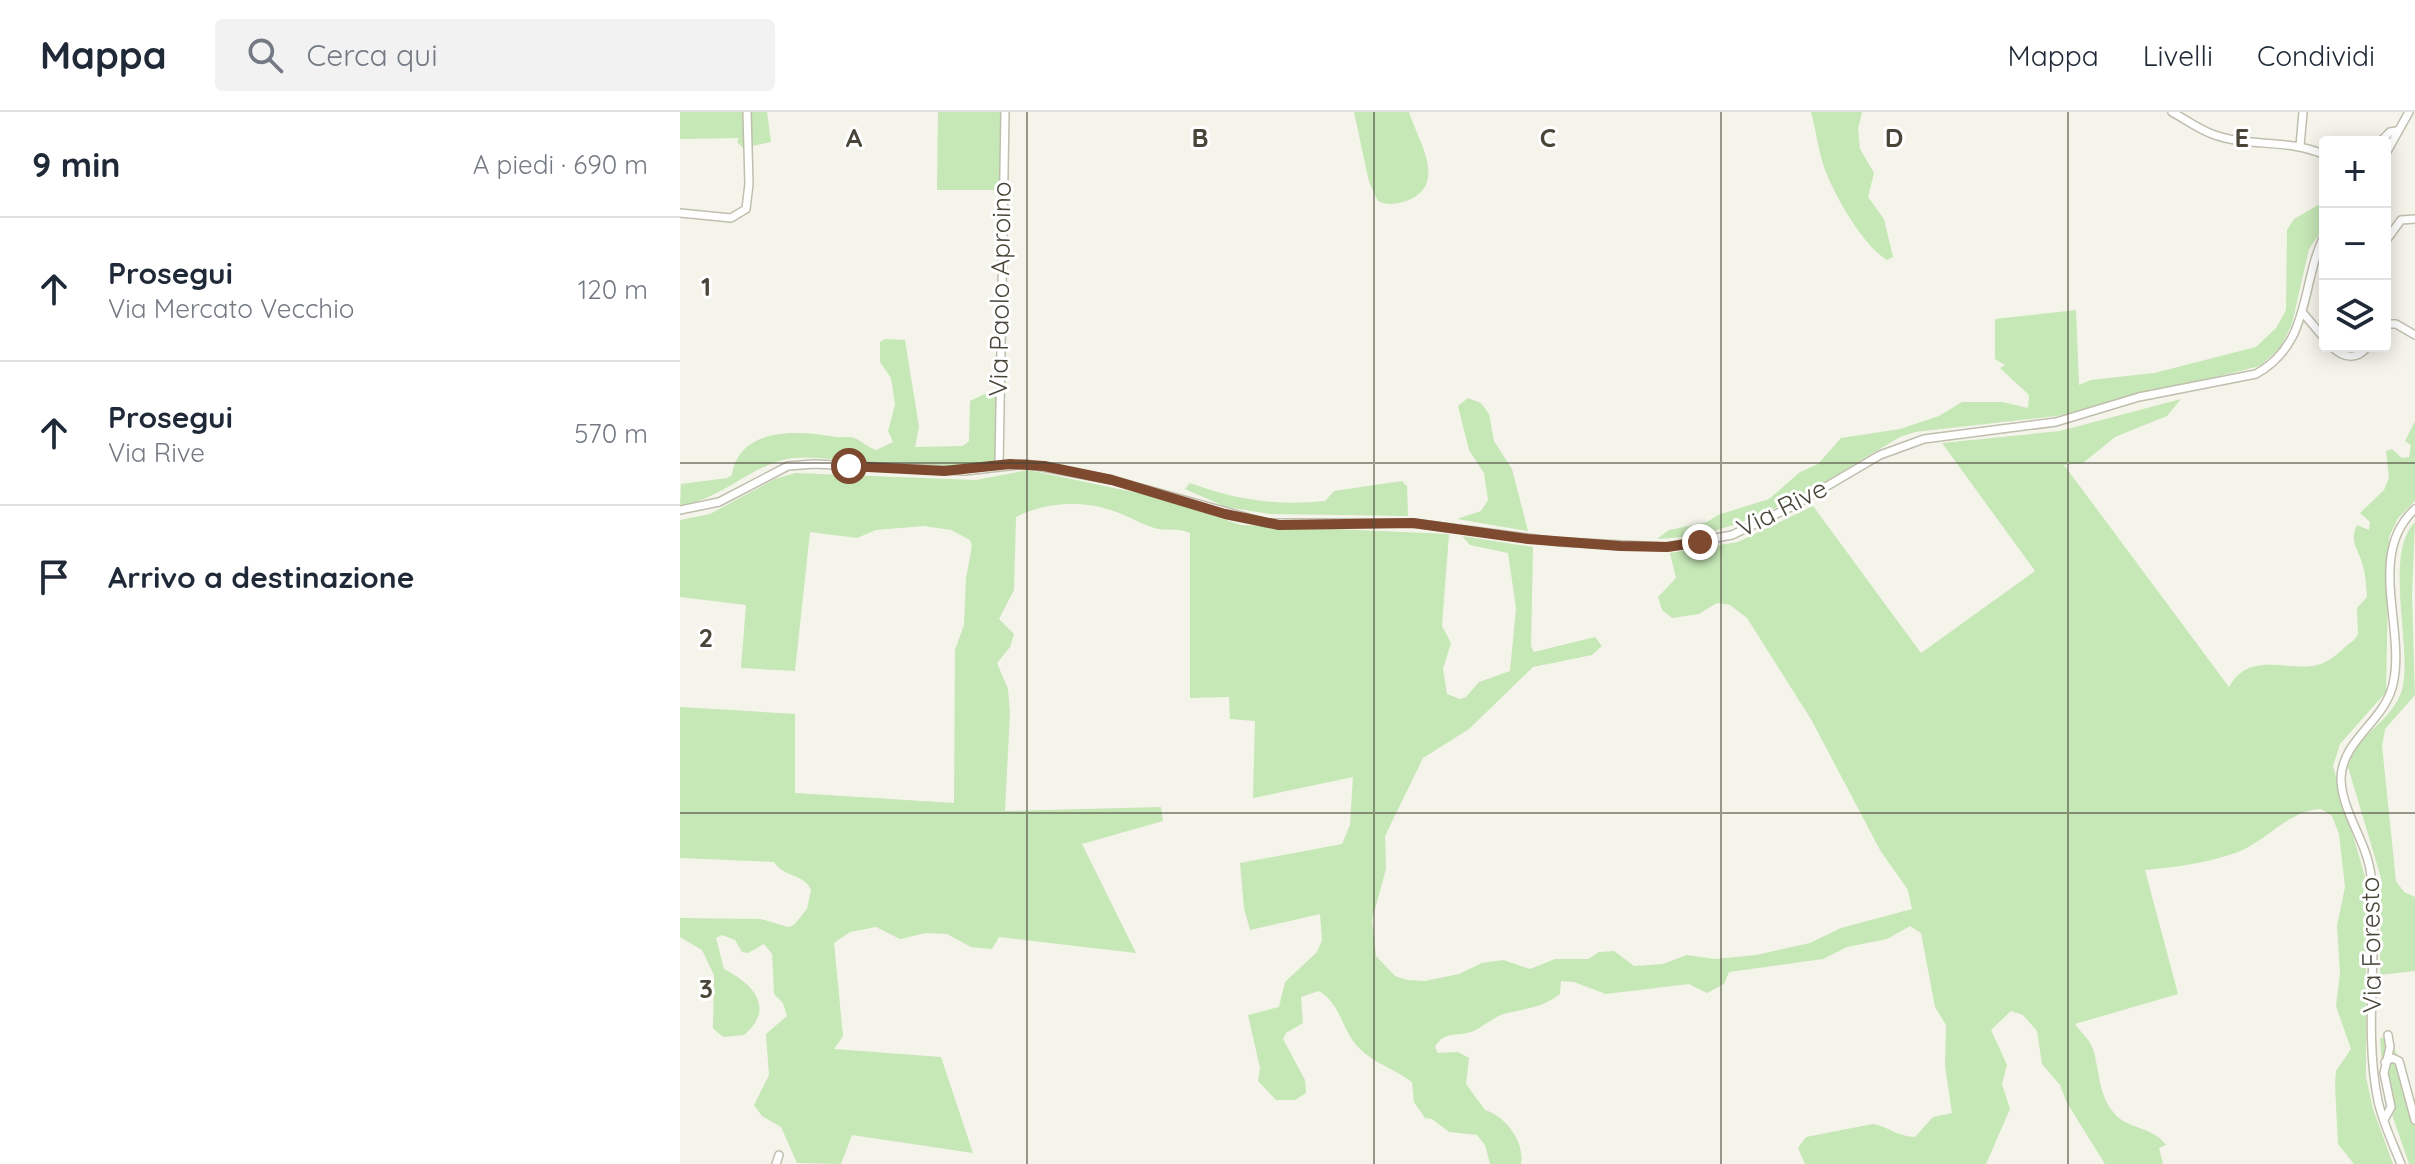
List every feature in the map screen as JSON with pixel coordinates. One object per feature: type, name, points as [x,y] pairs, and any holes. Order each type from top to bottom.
[{"type":"street","points":[[680,213],[731,218],[746,209],[749,184],[747,112]]},
{"type":"street","name":"Via Paolo Aproino","points":[[997,466],[1005,112]]},
{"type":"street","points":[[2172,112],[2221,137],[2300,146],[2319,153]]},
{"type":"street","points":[[2300,146],[2303,112]]},
{"type":"street","points":[[2391,142],[2409,112]]},
{"type":"street","points":[[2386,136],[2396,131]]},
{"type":"street","points":[[2391,234],[2401,220],[2415,219]]},
{"type":"street","name":"Via Rive","points":[[680,510],[719,502],[788,466],[814,464],[944,471],[1044,466],[1112,480],[1267,523],[1413,523],[1559,542],[1675,546],[1724,537],[1758,523],[1880,455],[1924,439],[2056,422],[2139,397],[2256,374],[2270,366],[2290,344],[2303,313],[2319,249]]},
{"type":"street","points":[[2303,313],[2319,332]]},
{"type":"street","points":[[2391,324],[2415,335]]},
{"type":"street","points":[[2338,352],[2350,357],[2363,352]]},
{"type":"street","name":"Via Foresto","points":[[2401,1164],[2384,1120],[2373,1051],[2372,877],[2341,774],[2348,752],[2383,710],[2394,684],[2392,550],[2401,526],[2415,509]]},
{"type":"street","points":[[2384,1120],[2391,1107],[2384,1064],[2390,1047],[2388,1035]]},
{"type":"street","points":[[2384,1064],[2392,1058],[2399,1061],[2415,1120]]},
{"type":"green space","points":[[680,112],[767,112],[771,142],[743,148],[737,142],[739,138],[680,139]]},
{"type":"green space","points":[[938,112],[1004,112],[1002,190],[937,190]]},
{"type":"green space","points":[[1354,112],[1409,112],[1429,172],[1421,193],[1397,203],[1378,201],[1369,182]]},
{"type":"green space","points":[[1811,112],[1862,112],[1858,129],[1860,149],[1874,173],[1868,197],[1884,219],[1893,257],[1887,260],[1868,243],[1834,191],[1824,167]]},
{"type":"green space","points":[[2319,204],[2319,235],[2309,249],[2292,324],[2281,347],[2260,366],[2057,416],[1915,432],[1900,437],[1784,504],[1755,517],[1724,528],[1657,539],[1669,530],[1707,522],[1718,515],[1769,499],[1800,472],[1818,464],[1841,438],[1900,429],[1939,416],[1962,402],[2002,402],[2028,408],[2029,395],[2000,368],[2005,365],[1995,359],[1995,319],[2076,310],[2079,385],[2091,380],[2154,373],[2256,347],[2276,328],[2286,310],[2287,230],[2294,219]]},
{"type":"green space","points":[[885,339],[905,340],[919,427],[915,447],[963,446],[969,441],[970,401],[987,393],[996,396],[997,460],[962,465],[926,465],[793,458],[764,467],[696,502],[680,505],[681,484],[727,478],[732,475],[737,459],[746,448],[772,435],[805,433],[852,437],[876,450],[893,442],[888,431],[895,405],[891,378],[880,362],[880,342]]},
{"type":"green space","points":[[1468,398],[1481,403],[1489,414],[1494,441],[1512,469],[1528,531],[1457,519],[1481,511],[1488,500],[1484,473],[1469,450],[1458,406]]},
{"type":"green space","points":[[2181,399],[2167,416],[2115,437],[2083,463],[2064,465],[2229,687],[2247,669],[2269,665],[2317,665],[2332,658],[2354,640],[2358,634],[2357,608],[2367,597],[2364,571],[2354,541],[2357,525],[2369,530],[2370,522],[2360,513],[2384,490],[2389,478],[2386,451],[2392,449],[2402,458],[2409,457],[2411,445],[2405,441],[2415,421],[2415,501],[2398,518],[2389,537],[2386,692],[2340,744],[2333,766],[2366,880],[2366,1077],[2373,1109],[2393,1164],[2354,1164],[2338,1144],[2336,1071],[2351,1049],[2336,1006],[2340,974],[2337,926],[2345,887],[2339,834],[2332,816],[2321,809],[2288,820],[2249,847],[2227,856],[2145,870],[2178,994],[2075,1024],[2093,1049],[2102,1090],[2109,1106],[2125,1122],[2161,1139],[2166,1145],[2159,1148],[2163,1164],[2105,1164],[2067,1103],[2060,1085],[2042,1064],[2037,1031],[2023,1015],[2011,1011],[1991,1030],[2007,1065],[2002,1084],[2010,1109],[1986,1164],[1805,1164],[1798,1148],[1806,1137],[1873,1124],[1915,1137],[1933,1117],[1952,1113],[1945,1066],[1946,1025],[1935,1007],[1921,933],[1910,926],[1887,939],[1847,947],[1823,959],[1729,972],[1724,984],[1707,993],[1689,984],[1606,994],[1574,982],[1561,981],[1560,994],[1547,1002],[1503,1014],[1474,1031],[1443,1038],[1435,1047],[1438,1053],[1458,1052],[1469,1058],[1466,1084],[1485,1110],[1500,1118],[1517,1138],[1521,1164],[1490,1164],[1485,1145],[1477,1135],[1449,1132],[1432,1119],[1425,1118],[1414,1102],[1412,1082],[1359,1048],[1337,1010],[1319,991],[1301,997],[1303,1023],[1286,1033],[1283,1039],[1305,1080],[1306,1093],[1295,1100],[1276,1100],[1258,1081],[1260,1068],[1248,1015],[1279,1007],[1285,982],[1317,952],[1322,940],[1320,914],[1250,930],[1244,908],[1240,863],[1342,844],[1350,825],[1353,777],[1253,798],[1255,721],[1230,719],[1229,697],[1190,698],[1190,533],[1154,528],[1119,513],[1080,504],[1054,505],[1016,517],[1014,590],[999,619],[1014,634],[1010,647],[997,663],[1008,689],[1010,712],[1005,811],[1161,807],[1163,821],[1082,844],[1136,953],[999,937],[992,949],[971,947],[947,934],[926,933],[900,939],[876,927],[850,932],[834,943],[843,1036],[834,1049],[941,1057],[973,1153],[852,1135],[841,1164],[797,1163],[781,1127],[762,1116],[754,1105],[769,1075],[766,1034],[787,1016],[783,1003],[774,994],[772,954],[764,944],[748,953],[742,952],[735,940],[722,935],[716,938],[724,969],[751,989],[759,1006],[759,1015],[744,1035],[723,1037],[713,1028],[714,975],[702,950],[680,937],[680,918],[761,919],[788,927],[794,925],[807,909],[811,890],[804,881],[783,871],[774,862],[680,858],[680,707],[795,714],[795,793],[954,803],[955,650],[964,625],[966,578],[972,546],[970,540],[951,530],[924,526],[876,530],[857,538],[810,532],[795,671],[741,668],[746,605],[680,597],[680,520],[710,514],[775,479],[795,473],[976,480],[1028,470],[1157,497],[1241,525],[1449,534],[1442,626],[1451,643],[1443,669],[1447,694],[1460,699],[1466,697],[1479,682],[1510,671],[1516,608],[1508,553],[1470,545],[1462,536],[1533,547],[1531,646],[1534,652],[1595,637],[1602,646],[1592,655],[1533,667],[1469,729],[1423,758],[1385,836],[1386,869],[1372,920],[1376,956],[1395,976],[1425,981],[1459,974],[1482,963],[1503,960],[1530,969],[1555,959],[1588,959],[1599,952],[1614,951],[1634,966],[1663,964],[1687,955],[1714,959],[1756,955],[1810,943],[1841,928],[1912,909],[1908,890],[1880,850],[1812,721],[1747,618],[1730,605],[1717,603],[1699,614],[1672,618],[1662,610],[1658,597],[1676,578],[1670,553],[1738,542],[1813,506],[1921,653],[2035,571],[1942,443],[2060,431]]},
{"type":"green space","points":[[1402,481],[1407,486],[1408,516],[1270,514],[1226,507],[1185,489],[1190,483],[1224,494],[1289,503],[1325,501],[1334,491]]},
{"type":"green space","points":[[2415,522],[2412,595],[2415,695],[2385,729],[2382,746],[2396,881],[2404,892],[2415,897],[2415,971],[2380,975],[2381,878],[2348,767],[2359,745],[2399,698],[2403,686],[2401,555],[2406,536]]},
{"type":"green space","points":[[2390,1037],[2415,1101],[2415,1164],[2409,1164],[2384,1091],[2380,1038]]},
{"type":"route","points":[[849,466],[944,471],[1010,464],[1044,466],[1112,480],[1225,514],[1279,525],[1413,523],[1559,542],[1667,547],[1700,542]]}]
